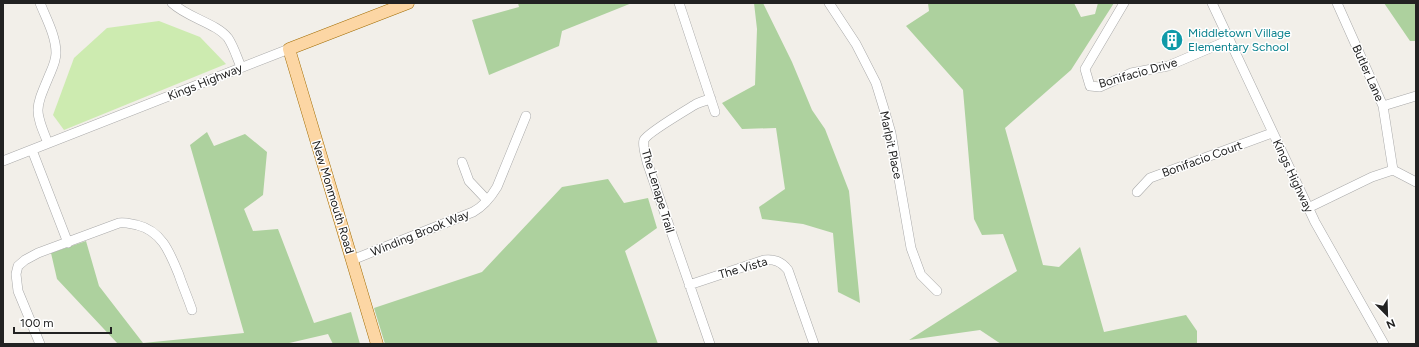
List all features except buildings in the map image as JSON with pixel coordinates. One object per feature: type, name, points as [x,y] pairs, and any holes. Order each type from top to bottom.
[{"type":"main road","name":"Kings Highway","points":[[289,49],[402,4]]},
{"type":"main road","name":"New Monmouth Road","points":[[289,49],[377,344]]},
{"type":"street","points":[[40,3],[56,47],[54,62],[37,107],[40,123],[48,143]]},
{"type":"street","points":[[172,3],[187,14],[224,34],[230,41],[241,67]]},
{"type":"street","points":[[679,3],[715,112]]},
{"type":"street","name":"Marlpit Place","points":[[829,3],[856,44],[876,83],[891,133],[911,248],[921,275],[937,291]]},
{"type":"street","name":"Bonifacio Drive","points":[[1124,3],[1085,69],[1090,86],[1100,87],[1131,73],[1168,66],[1229,40]]},
{"type":"street","name":"Kings Highway","points":[[1212,3],[1272,133],[1324,240],[1384,344]]},
{"type":"street","name":"Butler Lane","points":[[1337,3],[1383,106],[1393,170]]},
{"type":"street","name":"Kings Highway","points":[[3,161],[289,49]]},
{"type":"street","points":[[1383,106],[1416,96]]},
{"type":"street","name":"The Lenape Trail","points":[[710,344],[647,162],[644,140],[665,124],[698,103],[711,99]]},
{"type":"street","name":"Winding Brook Way","points":[[352,260],[473,212],[484,205],[497,186],[526,116]]},
{"type":"street","name":"Bonifacio Court","points":[[1138,192],[1150,178],[1272,133]]},
{"type":"street","points":[[32,150],[68,243]]},
{"type":"street","points":[[462,162],[472,186],[488,200]]},
{"type":"street","points":[[1308,208],[1372,177],[1393,170],[1416,182]]},
{"type":"street","points":[[40,344],[18,291],[16,274],[18,266],[25,260],[38,253],[68,243],[104,228],[122,223],[147,228],[159,237],[168,249],[192,310]]},
{"type":"street","name":"The Vista","points":[[689,284],[764,260],[776,260],[782,263],[788,270],[814,344]]},
{"type":"green space","points":[[518,3],[632,3],[562,31],[559,46],[489,75],[472,20],[519,7]]},
{"type":"green space","points":[[754,3],[763,3],[792,62],[812,110],[825,129],[849,191],[860,303],[838,292],[833,233],[803,224],[762,219],[759,207],[785,189],[776,128],[742,129],[722,103],[755,85],[757,29]]},
{"type":"green space","points":[[928,3],[1074,3],[1081,17],[1095,14],[1098,3],[1114,3],[1071,70],[1005,128],[1043,265],[1059,267],[1080,247],[1104,332],[1186,315],[1197,331],[1197,344],[1001,344],[980,330],[909,340],[1017,271],[1003,234],[982,235],[974,219],[963,90],[906,26],[929,11]]},
{"type":"green space","points":[[1384,3],[1416,3],[1416,41],[1410,41]]},
{"type":"green space","points":[[159,21],[200,37],[226,64],[64,130],[53,115],[74,58],[107,28]]},
{"type":"green space","points":[[207,132],[214,146],[245,134],[267,152],[263,195],[244,209],[253,231],[278,229],[314,323],[351,312],[360,344],[333,344],[328,334],[285,344],[118,344],[57,279],[51,253],[86,241],[99,286],[143,343],[244,333],[190,145]]},
{"type":"green space","points":[[608,179],[624,203],[648,198],[657,228],[625,251],[658,344],[385,344],[374,308],[482,272],[562,187]]},
{"type":"place","name":"Middletown Village Elementary School","points":[[1172,40]]}]
